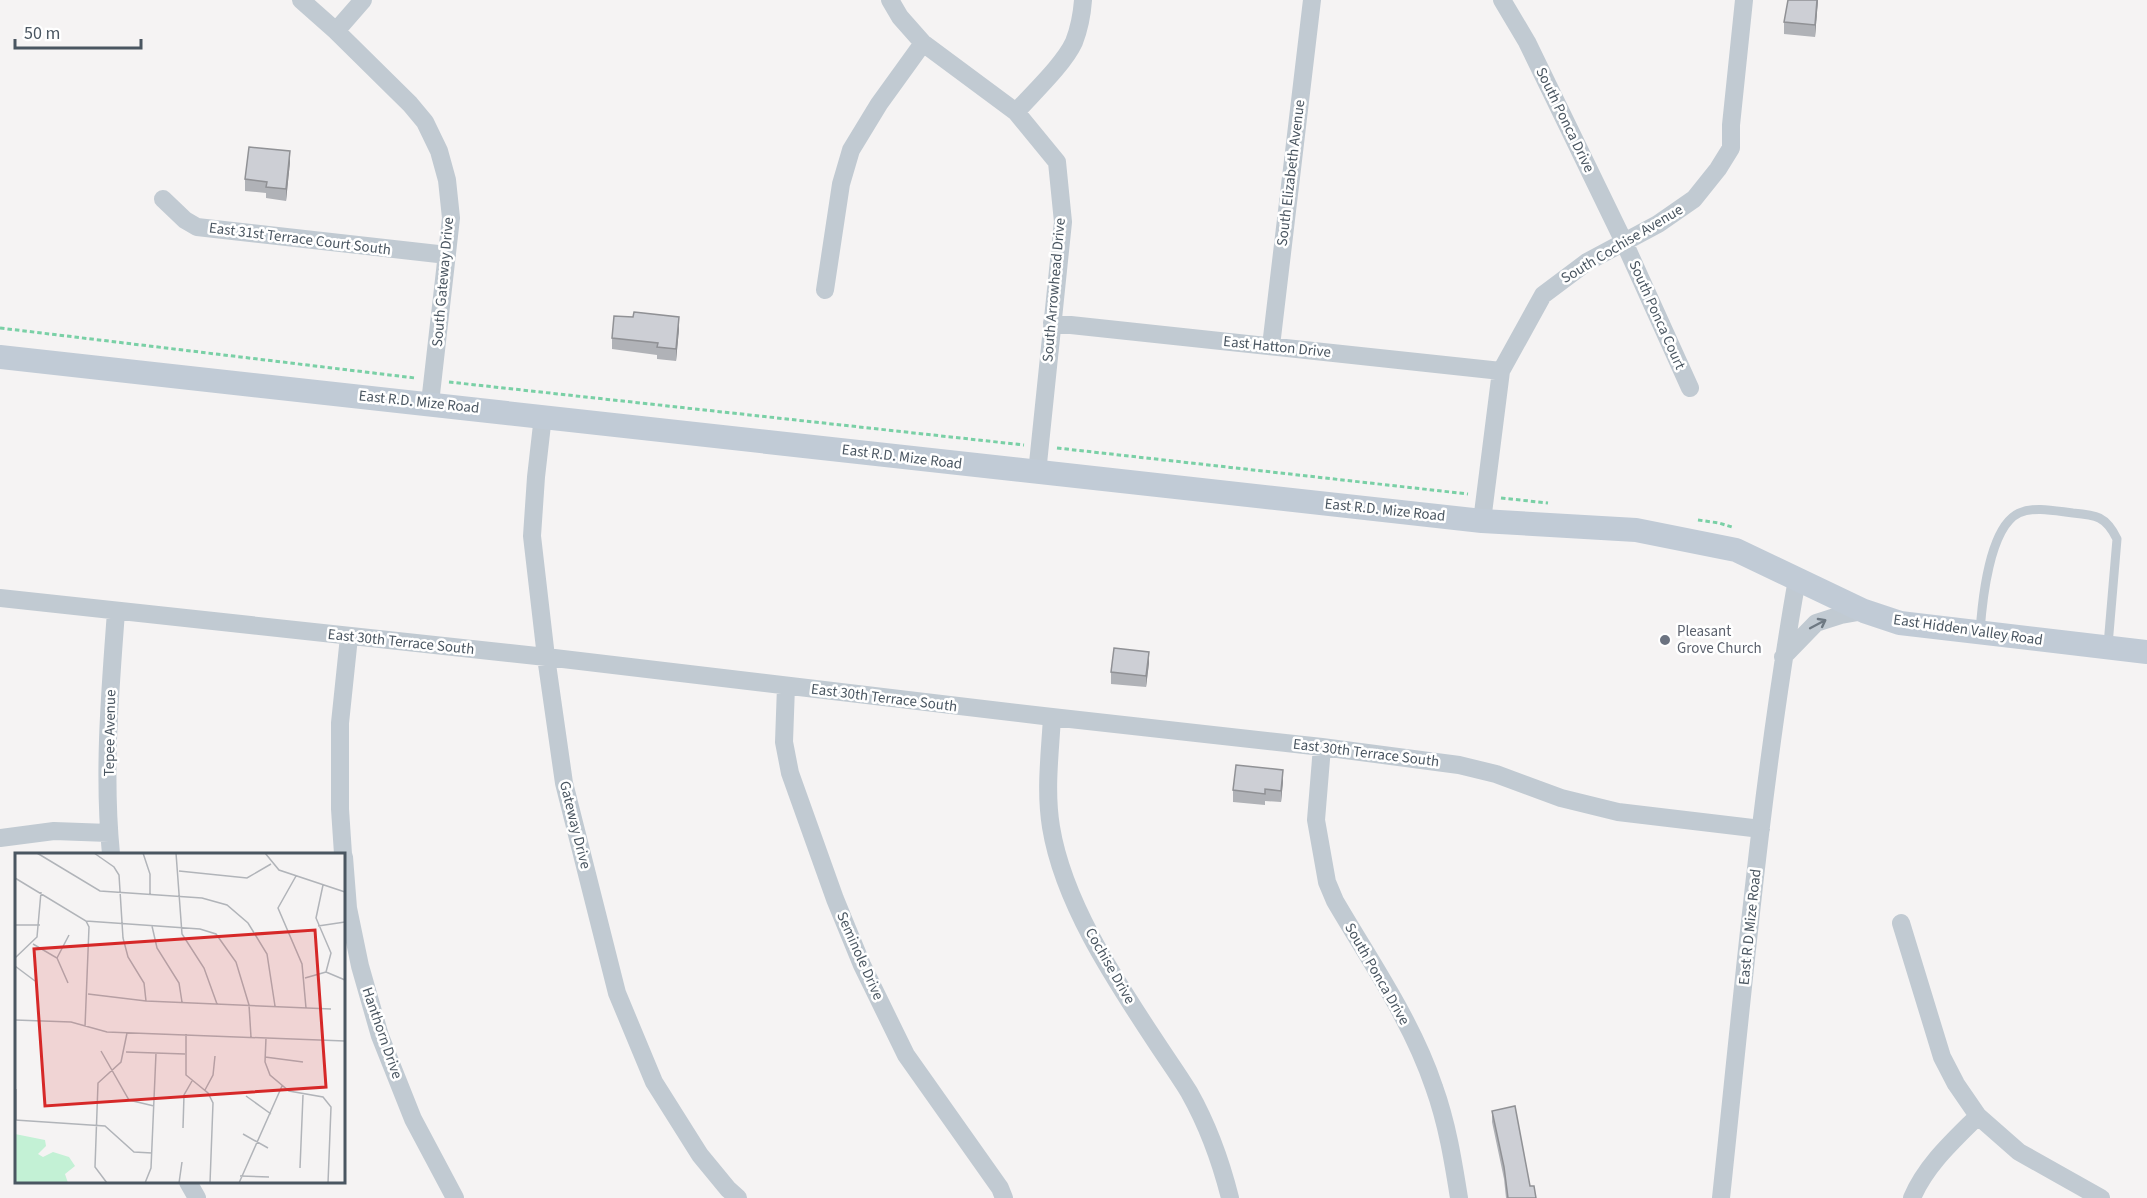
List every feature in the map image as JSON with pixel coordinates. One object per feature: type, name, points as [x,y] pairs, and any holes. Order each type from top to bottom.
[{"type":"main road","name":"East R.D. Mize Road","points":[[0,357],[430,403],[1037,473],[1482,520],[1636,530],[1736,550],[1797,579]]},
{"type":"main road","name":"East Hidden Valley Road","points":[[1797,579],[1864,611],[1900,623],[2147,652]]},
{"type":"street","name":"South Gateway Drive","points":[[301,0],[336,30],[403,97],[425,122],[439,151],[447,180],[450,218],[430,403]]},
{"type":"street","points":[[336,30],[363,0]]},
{"type":"street","name":"South Arrowhead Drive","points":[[890,0],[900,17],[923,43],[1016,112],[1057,162],[1063,222],[1037,473]]},
{"type":"street","points":[[1016,112],[1057,66],[1073,44],[1082,16],[1083,0]]},
{"type":"street","name":"South Elizabeth Avenue","points":[[1271,346],[1312,0]]},
{"type":"street","name":"South Ponca Drive","points":[[1502,0],[1527,42],[1624,242]]},
{"type":"street","name":"South Cochise Avenue","points":[[1482,520],[1501,370],[1543,295],[1587,262],[1658,224],[1695,200],[1731,148],[1731,125],[1744,0]]},
{"type":"street","points":[[825,290],[841,184],[851,150],[879,104],[923,43]]},
{"type":"street","name":"East 31st Terrace Court South","points":[[163,199],[196,227],[447,255]]},
{"type":"street","name":"South Ponca Court","points":[[1624,242],[1690,388]]},
{"type":"street","name":"East Hatton Drive","points":[[1052,323],[1501,370]]},
{"type":"street","name":"Gateway Drive","points":[[543,416],[532,536],[564,783],[617,993],[654,1082],[700,1155],[738,1198]]},
{"type":"street","name":"East R D Mize Road","points":[[1721,1198],[1761,829],[1783,657],[1797,579]]},
{"type":"street","name":"East 30th Terrace South","points":[[0,598],[546,657],[1322,747],[1459,765],[1496,774],[1561,798],[1618,812],[1761,829]]},
{"type":"street","points":[[1783,657],[1816,623],[1864,611]]},
{"type":"street","name":"Tepee Avenue","points":[[111,853],[108,721],[116,612]]},
{"type":"street","name":"Hanthorn Drive","points":[[343,853],[340,809],[340,723],[349,637]]},
{"type":"street","name":"Seminole Drive","points":[[786,686],[784,742],[790,772],[835,899],[862,965],[906,1054],[1000,1188],[1004,1198]]},
{"type":"street","name":"Cochise Drive","points":[[1053,717],[1047,790],[1051,828],[1059,862],[1076,907],[1124,994],[1189,1092],[1214,1146],[1230,1198]]},
{"type":"street","name":"South Ponca Drive","points":[[1322,747],[1316,820],[1328,882],[1335,901],[1413,1034],[1434,1086],[1450,1139],[1459,1198]]},
{"type":"street","points":[[0,838],[54,831],[109,833]]},
{"type":"street","name":"Hanthorn Drive","points":[[345,874],[350,920],[360,966],[380,1036],[412,1119],[454,1198]]},
{"type":"street","points":[[1901,923],[1942,1057],[1956,1084],[1978,1116],[2019,1152],[2101,1198]]},
{"type":"street","points":[[1912,1198],[1921,1178],[1953,1140],[1978,1116]]},
{"type":"street","points":[[188,1183],[196,1198]]},
{"type":"lane","points":[[1980,634],[1981,613],[1992,554],[2002,530],[2016,514],[2031,509],[2095,515],[2110,525],[2117,539],[2108,647]]},
{"type":"building","points":[[1788,0],[1817,0],[1815,25],[1784,22]]},
{"type":"building","points":[[249,147],[290,151],[286,189],[266,187],[267,182],[245,179]]},
{"type":"building","points":[[634,312],[679,317],[676,349],[657,347],[658,343],[612,338],[614,316],[633,317]]},
{"type":"building","points":[[1114,648],[1149,652],[1146,676],[1111,672]]},
{"type":"building","points":[[1236,765],[1283,770],[1281,791],[1265,789],[1265,794],[1233,790]]},
{"type":"building","points":[[1515,1106],[1530,1186],[1534,1186],[1536,1198],[1508,1198],[1492,1111]]},
{"type":"place","name":"Pleasant Grove Church","points":[[1665,640]]}]
